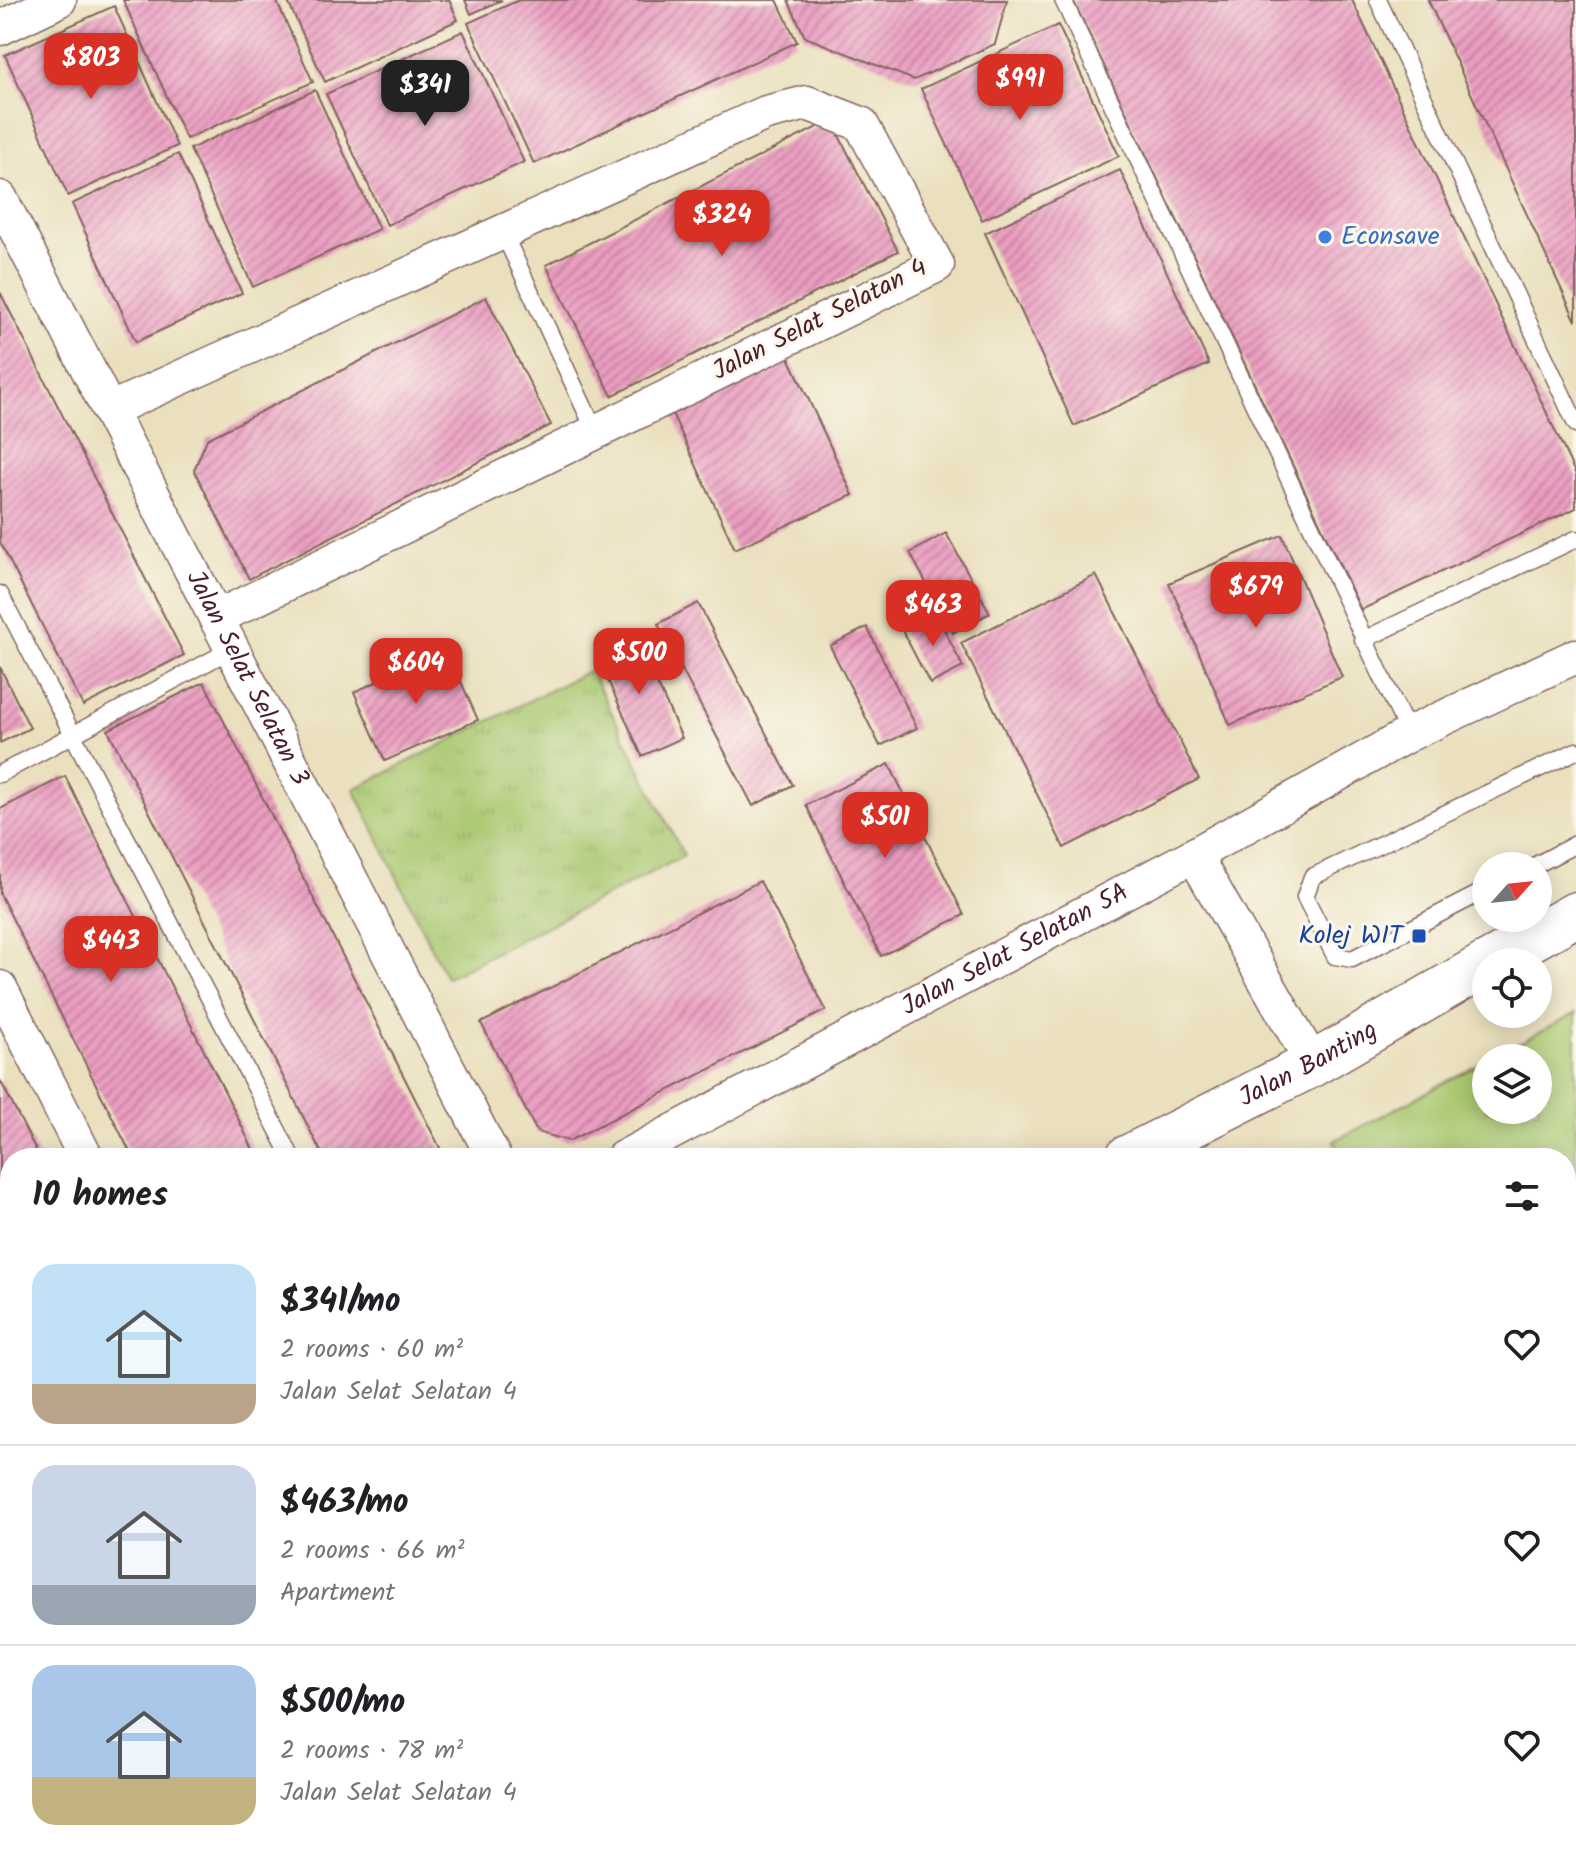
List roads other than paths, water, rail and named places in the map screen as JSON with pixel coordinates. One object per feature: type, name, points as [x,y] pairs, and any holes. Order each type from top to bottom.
[{"type":"main road","name":"Jalan Banting","points":[[1515,948],[1576,914]]},
{"type":"main road","name":"Jalan Banting","points":[[1147,1148],[1313,1064],[1472,972]]},
{"type":"street","points":[[0,28],[59,0]]},
{"type":"street","name":"Jalan Selat Selatan 4","points":[[109,410],[766,113],[807,103],[861,124],[937,265],[216,618]]},
{"type":"street","name":"Jalan Selat Selatan 3","points":[[0,198],[489,1148]]},
{"type":"street","name":"Jalan Selat Selatan 5A","points":[[642,1148],[1194,855],[1409,734],[1576,656]]},
{"type":"street","points":[[1194,855],[1313,1064]]},
{"type":"street","points":[[0,988],[81,1148]]},
{"type":"lane","points":[[1063,0],[1409,734]]},
{"type":"lane","points":[[1378,0],[1576,424]]},
{"type":"lane","points":[[503,232],[595,431]]},
{"type":"lane","points":[[1363,640],[1576,539]]},
{"type":"lane","points":[[0,594],[287,1148]]},
{"type":"lane","points":[[0,774],[232,649]]},
{"type":"lane","points":[[1472,897],[1352,959],[1335,956],[1305,897],[1312,877],[1576,751]]},
{"type":"lane","points":[[1552,857],[1576,844]]},
{"type":"place","name":"Econsave","points":[[1325,237]]},
{"type":"place","name":"Kolej WIT","points":[[1419,936]]}]
